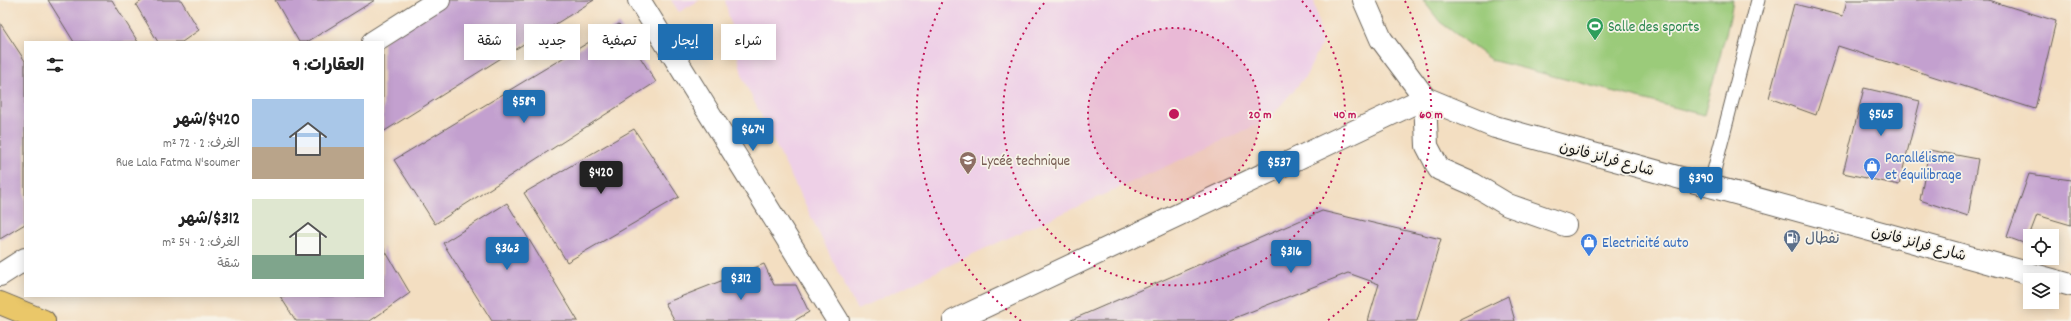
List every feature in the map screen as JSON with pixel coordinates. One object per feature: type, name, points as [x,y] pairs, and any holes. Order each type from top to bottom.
[{"type":"highway","points":[[0,303],[44,321]]},
{"type":"street","points":[[375,41],[439,0]]},
{"type":"street","points":[[639,0],[838,321]]},
{"type":"street","points":[[1364,0],[1381,39],[1424,98],[1427,146],[1439,169],[1473,184],[1508,205],[1565,225]]},
{"type":"street","points":[[959,320],[1424,98]]},
{"type":"street","name":"شارع فرانز فانون","points":[[1424,98],[1495,127],[2071,285]]},
{"type":"street","points":[[0,275],[24,260]]},
{"type":"lane","points":[[1710,186],[1758,0]]},
{"type":"shaded area","points":[[671,0],[700,0],[679,12]]},
{"type":"shaded area","name":"Lycée technique","points":[[725,0],[1314,0],[1322,43],[1306,76],[1268,120],[973,254],[857,310],[743,79],[739,60],[776,60],[776,24],[730,24]]},
{"type":"green space","name":"Salle des sports","points":[[1423,0],[1733,0],[1729,22],[1704,115],[1491,60],[1440,22]]},
{"type":"building","points":[[48,0],[112,0],[137,41],[73,41]]},
{"type":"building","points":[[143,0],[181,0],[199,30],[183,41],[157,41],[136,5]]},
{"type":"building","points":[[275,0],[375,0],[309,41],[298,41]]},
{"type":"building","points":[[442,0],[594,0],[556,24],[524,24],[524,44],[516,49],[516,24],[464,24],[464,60],[498,60],[384,131],[384,41]]},
{"type":"building","points":[[1847,0],[1988,0],[2056,21],[2035,109],[1838,46],[1816,115],[1769,98],[1794,4],[1843,16]]},
{"type":"building","points":[[0,23],[24,59],[24,225],[0,239]]},
{"type":"building","points":[[588,43],[588,60],[642,60],[656,82],[435,224],[394,160],[559,60],[580,60],[580,48]]},
{"type":"building","points":[[1864,88],[1920,101],[1899,185],[1843,173]]},
{"type":"building","points":[[634,129],[679,197],[567,262],[524,193]]},
{"type":"building","points":[[1929,150],[1978,159],[1968,216],[1920,200]]},
{"type":"building","points":[[2029,174],[2071,180],[2071,225],[2037,215],[2032,229],[2023,229],[2023,243],[2007,237]]},
{"type":"building","points":[[507,203],[578,321],[492,321],[443,243]]},
{"type":"building","points":[[1322,211],[1441,239],[1417,321],[1368,321],[1379,284],[1348,273],[1227,321],[1069,321]]},
{"type":"building","points":[[384,249],[410,293],[370,321],[296,321],[281,297],[384,297]]},
{"type":"building","points":[[764,264],[774,285],[796,285],[809,312],[794,321],[675,321],[665,303]]},
{"type":"building","points":[[1508,296],[1515,321],[1459,321],[1460,319]]},
{"type":"place","name":"Salle des sports","points":[[1595,41]]},
{"type":"place","name":"Lycée technique","points":[[968,175]]},
{"type":"place","name":"Parallélisme et équilibrage","points":[[1872,181]]},
{"type":"place","name":"نفطال","points":[[1792,253]]},
{"type":"place","name":"Electricité auto","points":[[1589,257]]}]
